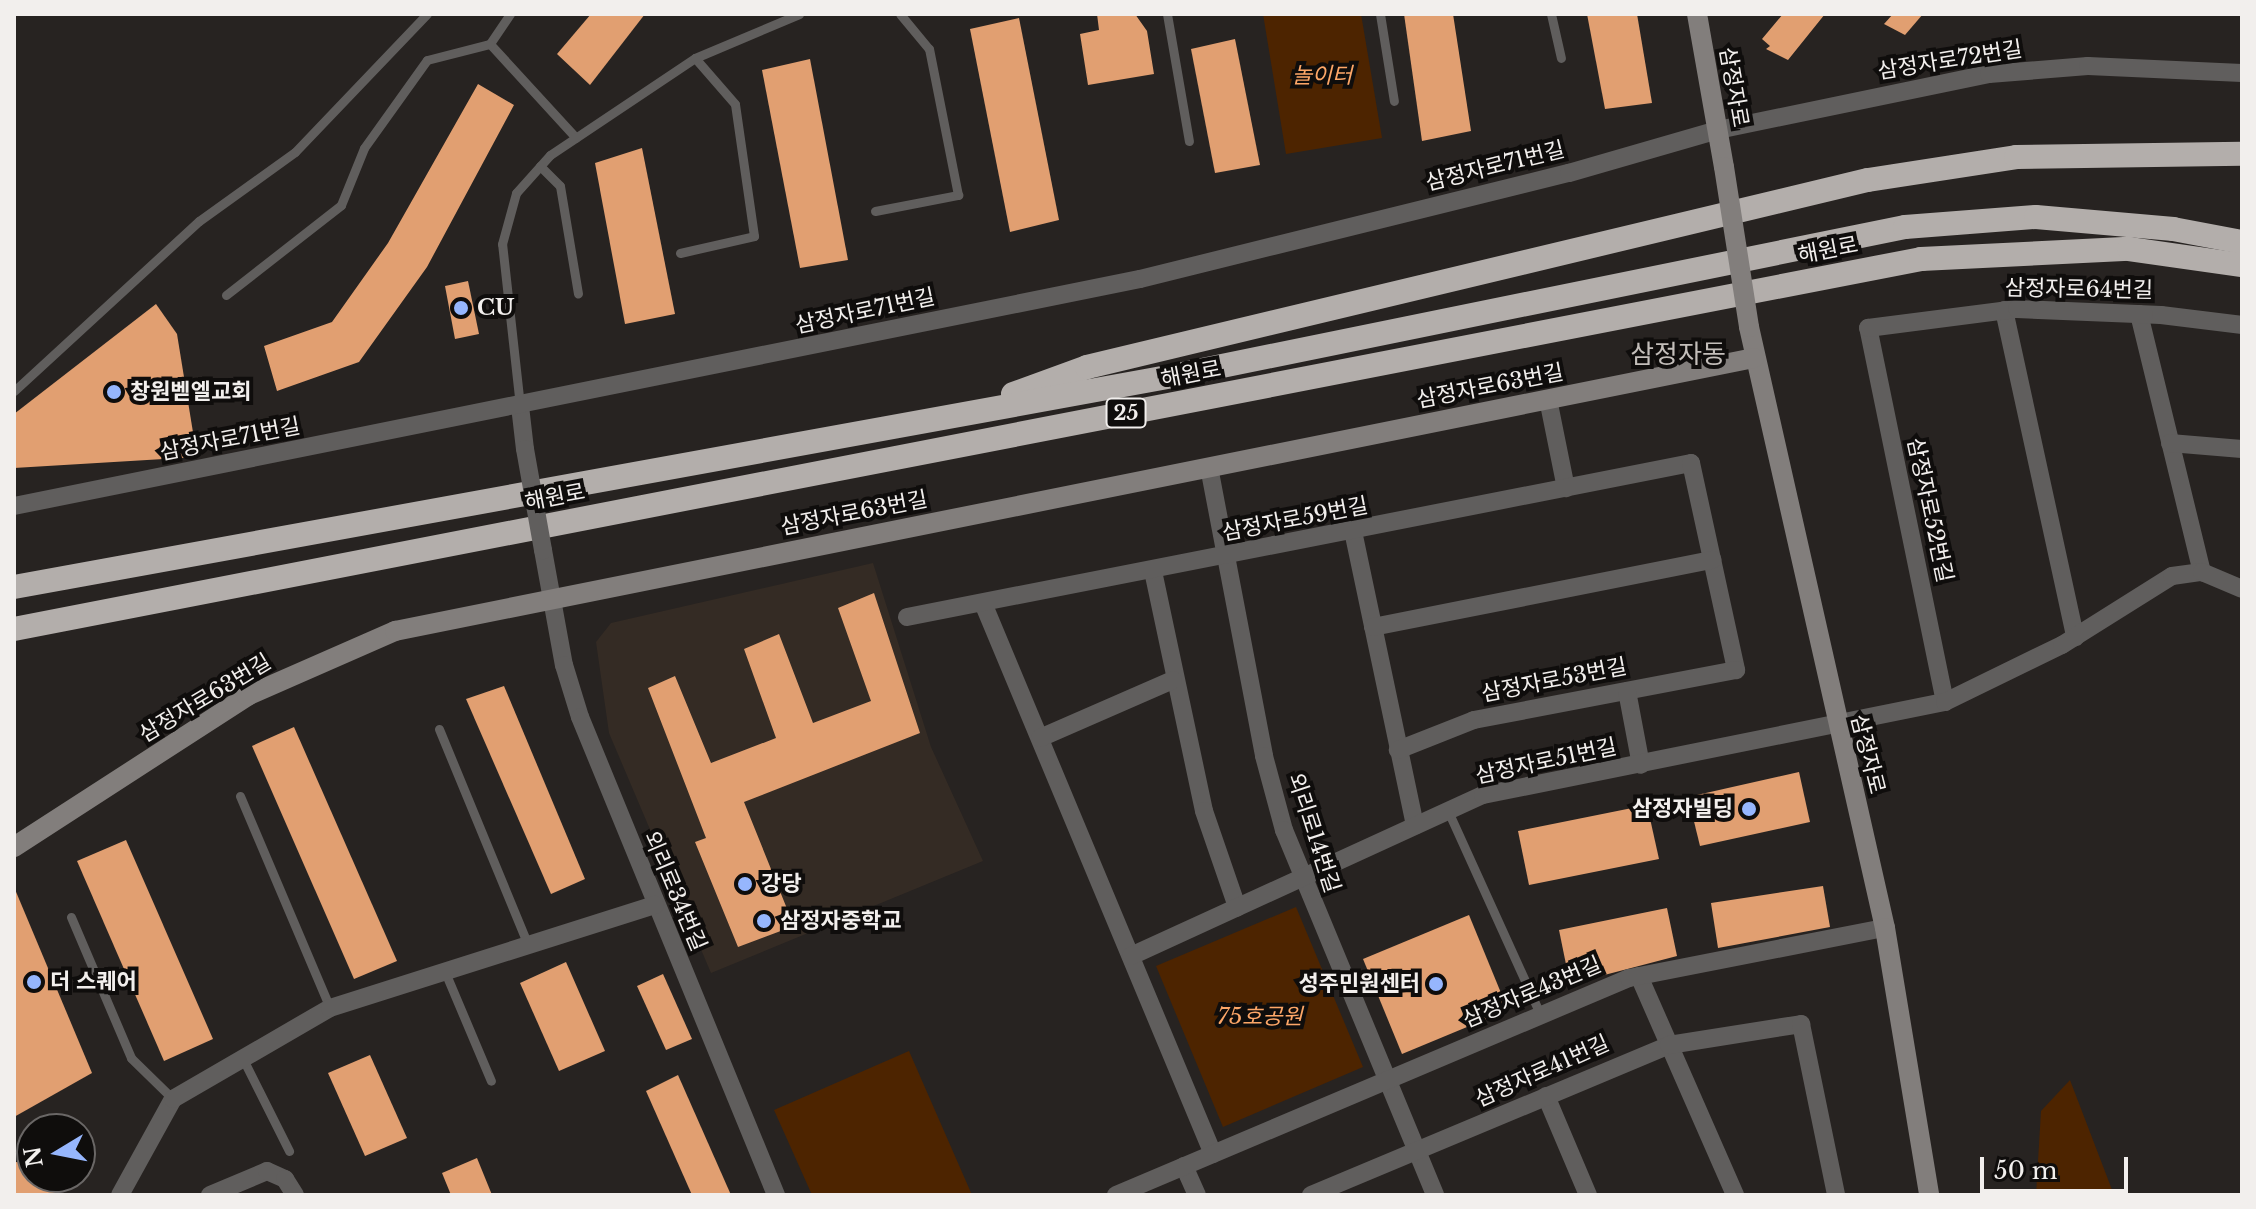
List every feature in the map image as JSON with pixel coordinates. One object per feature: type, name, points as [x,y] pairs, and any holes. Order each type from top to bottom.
[{"type":"highway","points":[[951,416],[1087,367],[1868,180],[2016,157],[2242,154]]},
{"type":"highway","name":"해원로","points":[[14,587],[951,416],[1905,227],[2036,217],[2173,229],[2242,242]]},
{"type":"highway","name":"해원로","points":[[14,629],[1921,259],[2129,249],[2242,265]]},
{"type":"street","name":"삼정자로","points":[[1697,14],[1754,358],[1885,928],[1929,1195]]},
{"type":"street","name":"삼정자로72번길","points":[[1718,130],[1989,74],[2088,66],[2242,73]]},
{"type":"street","name":"삼정자로71번길","points":[[14,506],[1140,279],[1569,173],[1718,130]]},
{"type":"street","name":"삼정자로64번길","points":[[1868,328],[2004,310],[2139,314],[2242,325]]},
{"type":"street","points":[[2004,310],[2075,637]]},
{"type":"street","points":[[2139,314],[2202,572]]},
{"type":"street","name":"삼정자로52번길","points":[[1868,328],[1945,702]]},
{"type":"street","name":"삼정자로63번길","points":[[14,847],[247,696],[313,664],[395,631],[1754,358]]},
{"type":"street","points":[[1548,399],[1566,488]]},
{"type":"street","name":"외리로34번길","points":[[520,406],[552,598],[580,717],[776,1195]]},
{"type":"street","points":[[2170,443],[2242,449]]},
{"type":"street","name":"삼정자로59번길","points":[[907,617],[1226,557],[1691,463]]},
{"type":"street","name":"삼정자로53번길","points":[[1398,750],[1474,720],[1736,670],[1691,463]]},
{"type":"street","name":"외리로14번길","points":[[1209,467],[1264,756],[1301,878],[1435,1195]]},
{"type":"street","points":[[1353,531],[1415,826]]},
{"type":"street","points":[[1373,627],[1712,560]]},
{"type":"street","points":[[1153,571],[1173,680],[1204,811],[1237,907]]},
{"type":"street","points":[[1836,725],[1945,702],[2075,637],[2172,576],[2202,572],[2242,589]]},
{"type":"street","points":[[983,603],[1213,1154]]},
{"type":"street","points":[[1040,738],[1173,680]]},
{"type":"street","points":[[1627,691],[1641,765]]},
{"type":"street","name":"삼정자로51번길","points":[[1131,956],[1483,795],[1836,725]]},
{"type":"street","points":[[144,1195],[123,1191],[173,1099],[330,1008],[655,905]]},
{"type":"street","name":"삼정자로43번길","points":[[1116,1195],[1540,1014],[1639,976],[1885,928]]},
{"type":"street","points":[[1639,976],[1735,1195]]},
{"type":"street","name":"삼정자로41번길","points":[[1311,1195],[1342,1189],[1416,1152],[1669,1045],[1801,1024],[1836,1195]]},
{"type":"street","points":[[1546,1096],[1588,1195]]},
{"type":"street","points":[[1184,1166],[1197,1195]]},
{"type":"street","points":[[210,1195],[267,1171],[285,1179],[295,1195]]},
{"type":"lane","points":[[14,391],[199,221],[295,152],[427,14]]},
{"type":"lane","points":[[226,295],[341,205],[364,148],[427,60],[490,44],[510,14]]},
{"type":"lane","points":[[520,406],[502,244],[516,193],[540,166],[576,138],[695,58],[799,14]]},
{"type":"lane","points":[[875,211],[958,195],[929,49],[900,14]]},
{"type":"lane","points":[[1167,14],[1189,141]]},
{"type":"lane","points":[[1380,14],[1394,101]]},
{"type":"lane","points":[[1551,14],[1561,58]]},
{"type":"lane","points":[[490,44],[576,138]]},
{"type":"lane","points":[[680,253],[754,236],[735,104],[695,58]]},
{"type":"lane","points":[[540,166],[560,186],[578,294]]},
{"type":"lane","points":[[439,729],[528,945]]},
{"type":"lane","points":[[240,796],[330,1008]]},
{"type":"lane","points":[[1448,811],[1540,1014]]},
{"type":"lane","points":[[71,917],[131,1058],[173,1099]]},
{"type":"lane","points":[[445,972],[491,1081]]},
{"type":"lane","points":[[243,1059],[289,1151]]},
{"type":"shaded area","name":"삼정자중학교","points":[[873,563],[931,747],[983,861],[711,973],[609,733],[596,642],[611,623]]},
{"type":"green space","name":"놀이터","points":[[1263,14],[1361,14],[1382,138],[1286,154]]},
{"type":"green space","name":"75호공원","points":[[1296,907],[1363,1067],[1223,1127],[1156,966]]},
{"type":"green space","points":[[909,1051],[972,1195],[812,1195],[774,1110]]},
{"type":"green space","points":[[2070,1080],[2114,1195],[2036,1195],[2041,1111]]},
{"type":"building","points":[[591,14],[645,14],[590,85],[557,54]]},
{"type":"building","points":[[1097,14],[1135,14],[1147,31],[1154,74],[1088,85],[1080,34],[1099,30]]},
{"type":"building","points":[[1404,14],[1453,14],[1471,131],[1422,141]]},
{"type":"building","points":[[1587,14],[1637,14],[1652,103],[1605,109]]},
{"type":"building","points":[[1783,14],[1825,14],[1788,60],[1766,49],[1770,46],[1762,39]]},
{"type":"building","points":[[1893,14],[1923,14],[1905,35],[1884,24]]},
{"type":"building","points":[[1019,18],[1059,220],[1010,232],[970,29]]},
{"type":"building","points":[[1235,39],[1260,165],[1215,173],[1191,49]]},
{"type":"building","points":[[810,59],[848,260],[800,268],[762,70]]},
{"type":"building","points":[[478,84],[514,105],[427,267],[359,362],[277,391],[264,346],[332,322],[388,243]]},
{"type":"building","points":[[642,148],[675,314],[625,324],[595,163]]},
{"type":"building","points":[[468,281],[479,334],[455,339],[445,286]]},
{"type":"building","name":"창원벧엘교회","points":[[156,304],[177,334],[197,457],[14,468],[14,414]]},
{"type":"building","points":[[874,593],[920,733],[744,802],[794,926],[738,947],[695,842],[706,838],[648,688],[675,676],[711,763],[776,738],[744,649],[779,634],[813,723],[871,701],[838,608]]},
{"type":"building","points":[[504,686],[585,879],[551,894],[466,699]]},
{"type":"building","points":[[294,727],[397,961],[354,979],[252,746]]},
{"type":"building","name":"삼정자빌딩","points":[[1799,772],[1810,822],[1700,846],[1688,797]]},
{"type":"building","points":[[1647,805],[1659,859],[1529,885],[1518,831]]},
{"type":"building","points":[[126,840],[213,1039],[164,1061],[77,861]]},
{"type":"building","points":[[1823,886],[1830,927],[1718,948],[1711,903]]},
{"type":"building","name":"더 스퀘어","points":[[14,887],[92,1073],[16,1113],[14,1117]]},
{"type":"building","points":[[1667,908],[1677,956],[1570,984],[1559,930]]},
{"type":"building","name":"성주민원센터","points":[[1469,915],[1508,1010],[1402,1054],[1363,959]]},
{"type":"building","points":[[566,962],[605,1051],[559,1071],[520,983]]},
{"type":"building","points":[[663,974],[692,1039],[666,1050],[637,986]]},
{"type":"building","points":[[370,1055],[407,1138],[365,1156],[328,1073]]},
{"type":"building","points":[[678,1075],[731,1195],[692,1195],[646,1091]]},
{"type":"building","points":[[477,1158],[492,1195],[451,1195],[442,1173]]},
{"type":"building","points":[[14,1163],[16,1193],[58,1195],[14,1195]]},
{"type":"place","name":"CU","points":[[461,308]]},
{"type":"place","name":"창원벧엘교회","points":[[114,392]]},
{"type":"place","name":"삼정자빌딩","points":[[1749,809]]},
{"type":"place","name":"강당","points":[[745,884]]},
{"type":"place","name":"삼정자중학교","points":[[764,921]]},
{"type":"place","name":"더 스퀘어","points":[[34,982]]},
{"type":"place","name":"성주민원센터","points":[[1436,984]]},
{"type":"district","name":"삼정자동","points":[[1678,355]]}]
